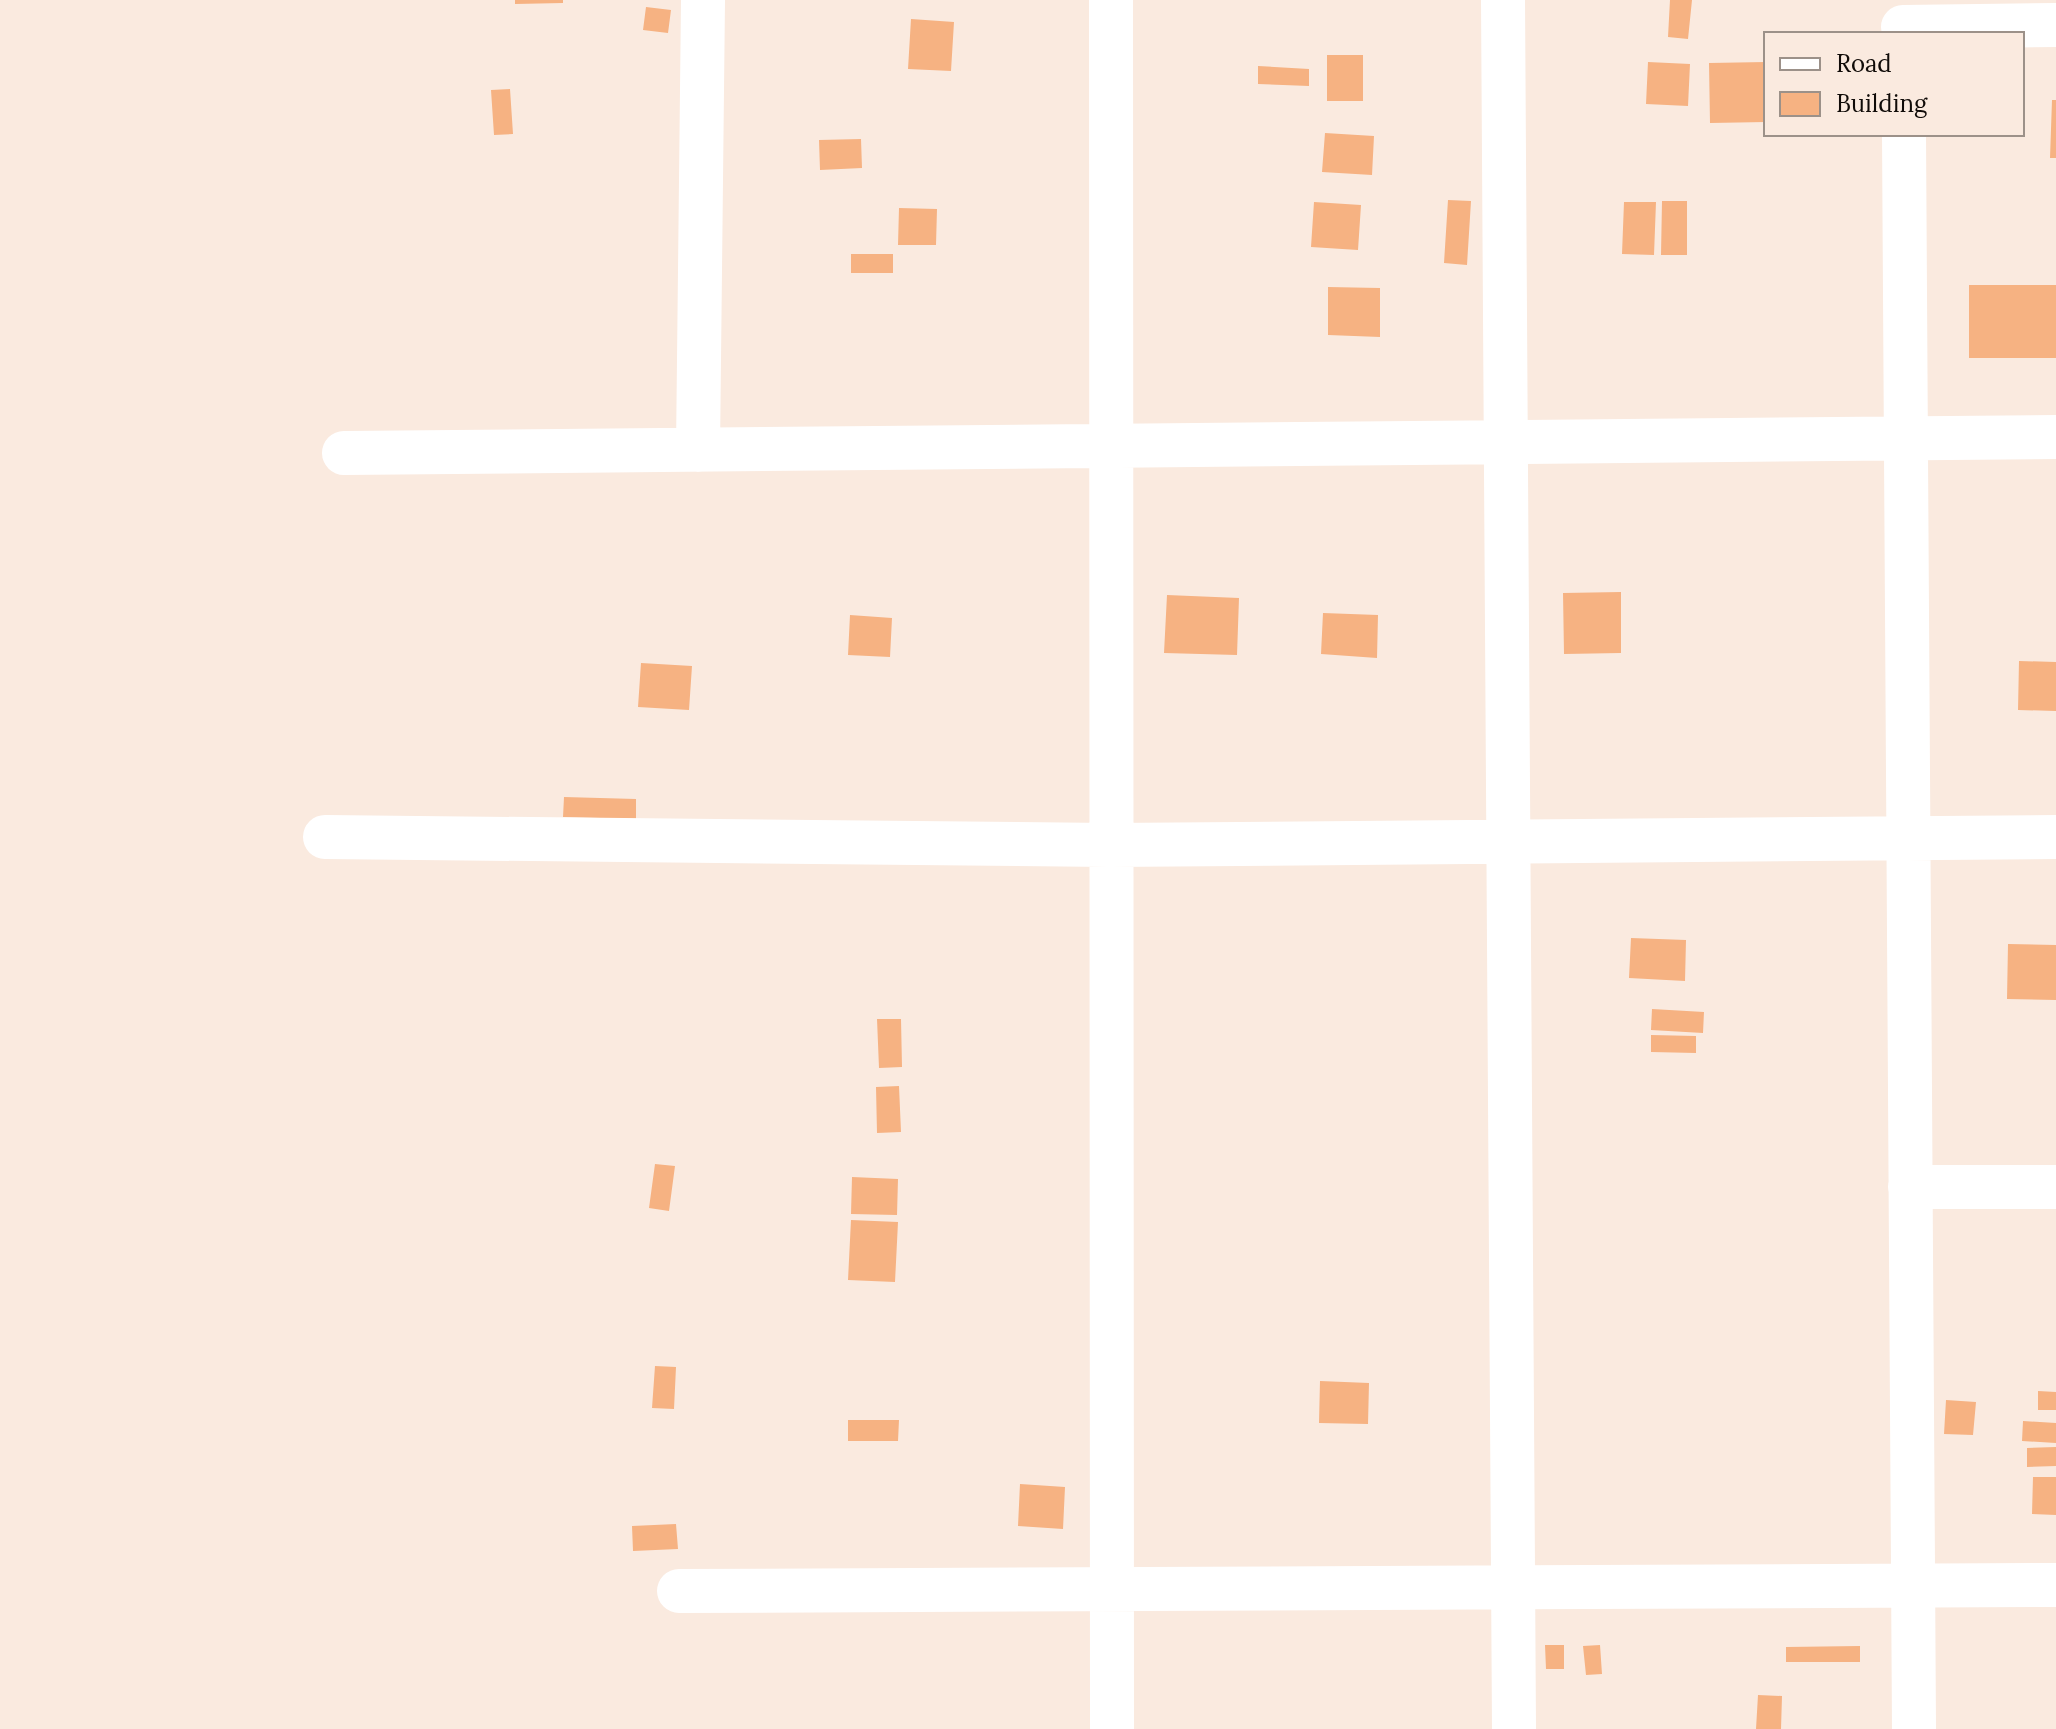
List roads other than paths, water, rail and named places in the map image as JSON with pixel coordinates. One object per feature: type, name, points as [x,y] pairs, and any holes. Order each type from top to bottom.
[{"type":"street","points":[[698,450],[703,0]]},
{"type":"street","points":[[1111,0],[1112,1729]]},
{"type":"street","points":[[1503,0],[1514,1729]]},
{"type":"street","points":[[1903,20],[2056,25]]},
{"type":"street","points":[[1904,136],[1914,1729]]},
{"type":"street","points":[[344,453],[2056,437]]},
{"type":"street","points":[[325,837],[1110,845],[2056,837]]},
{"type":"street","points":[[1910,1187],[2056,1187]]},
{"type":"street","points":[[679,1591],[2056,1585]]}]
